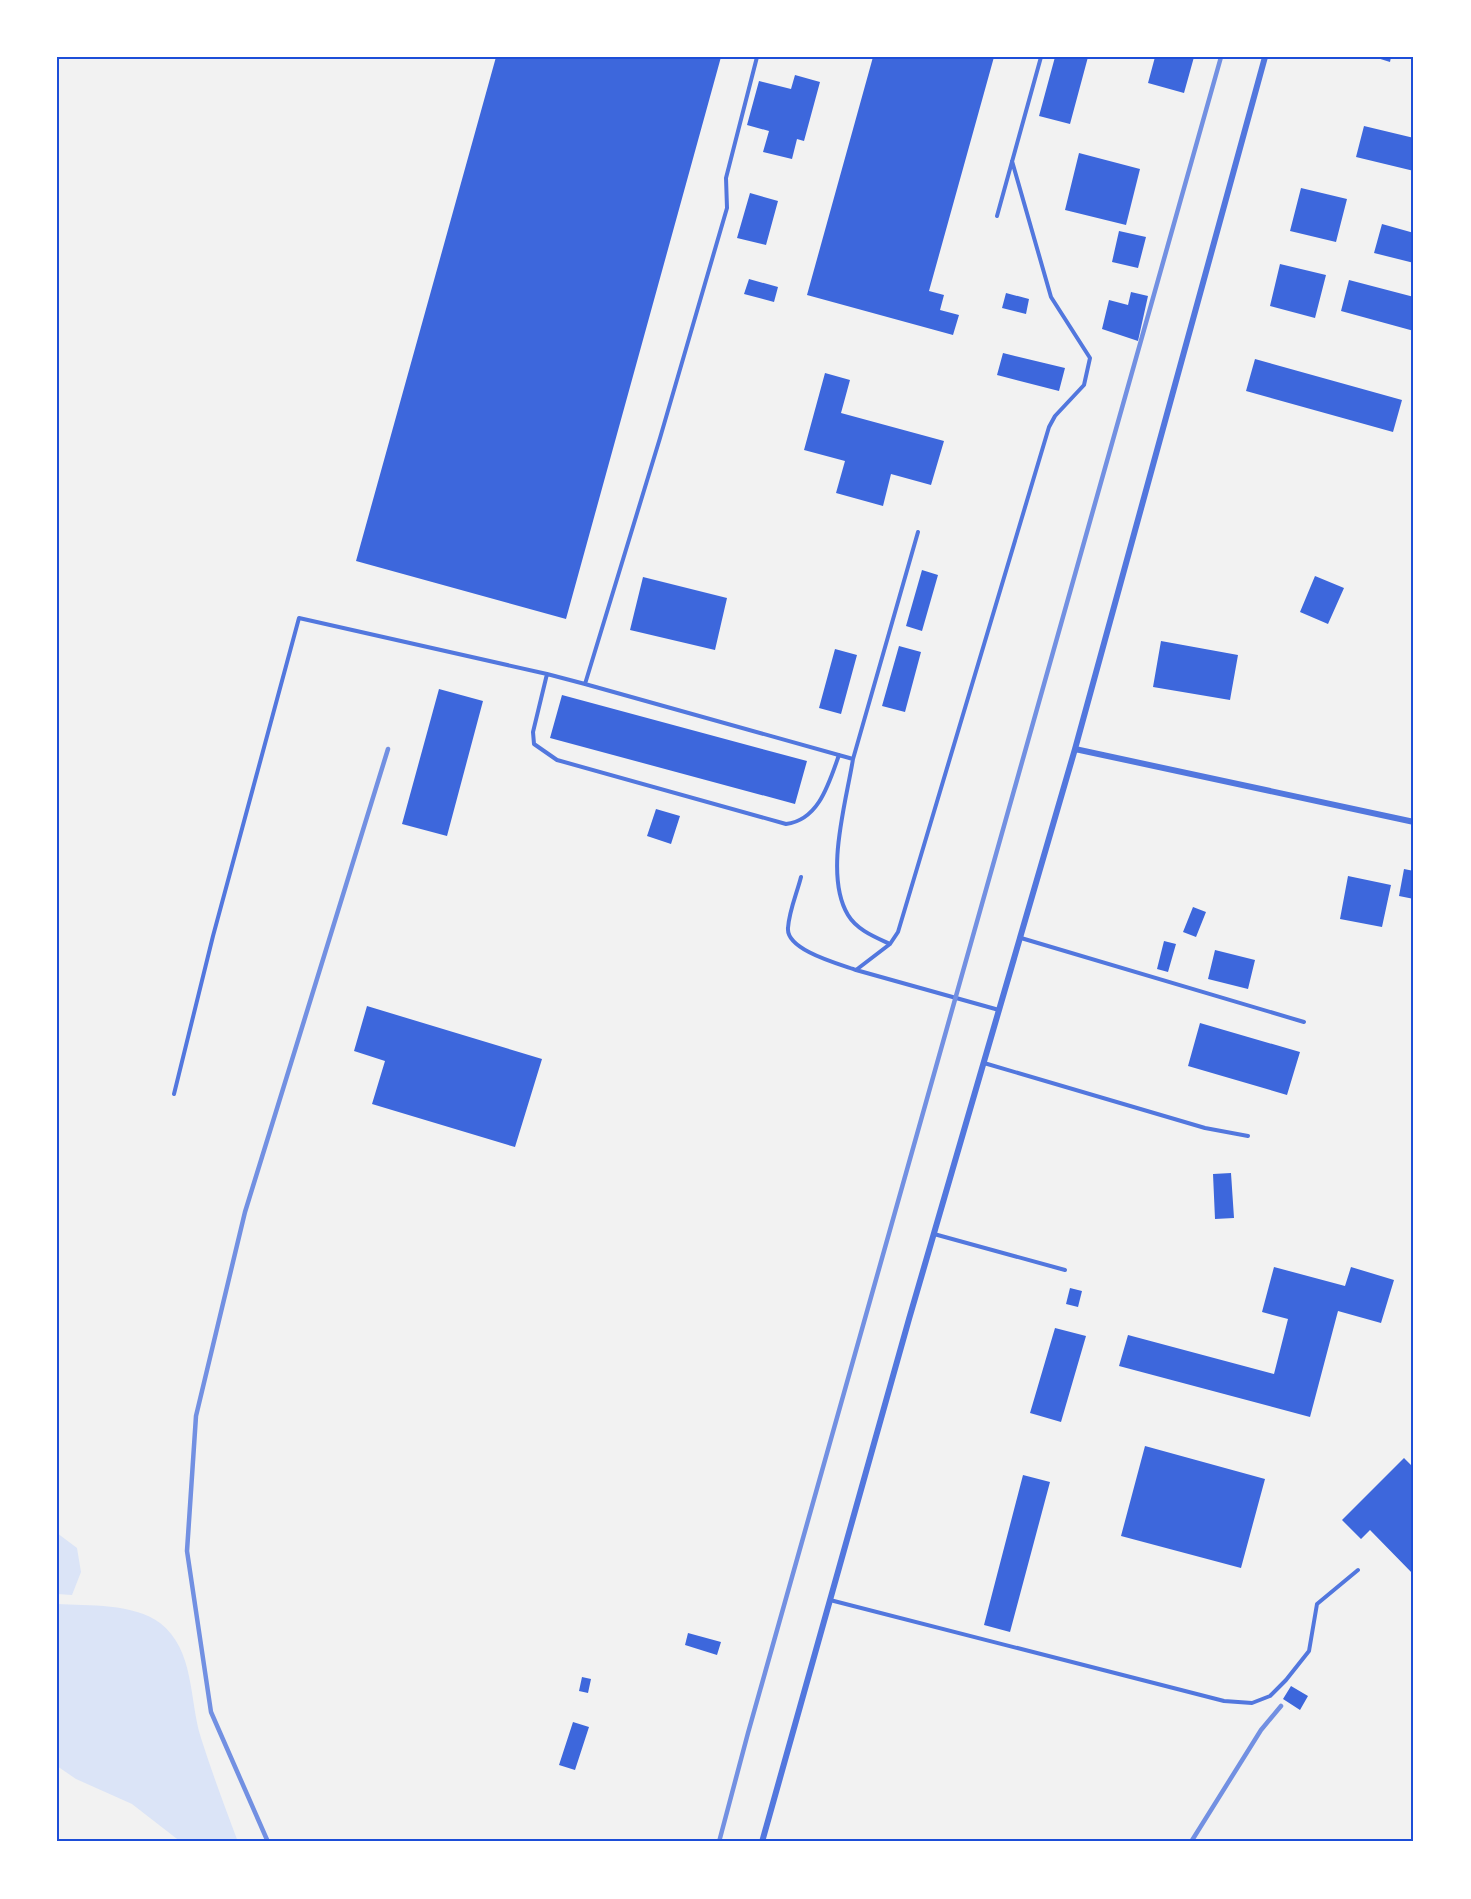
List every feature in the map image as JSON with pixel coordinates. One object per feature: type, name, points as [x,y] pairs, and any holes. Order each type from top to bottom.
[{"type":"street","points":[[762,1842],[934,1234],[1075,749],[1265,57]]},
{"type":"street","points":[[1075,749],[1414,822]]},
{"type":"lane","points":[[585,684],[727,208],[726,178],[757,57]]},
{"type":"lane","points":[[997,216],[1041,57]]},
{"type":"lane","points":[[856,970],[890,944],[898,932],[1049,426],[1055,416],[1084,385],[1089,372],[1090,358],[1051,297],[1012,161]]},
{"type":"lane","points":[[890,944],[865,932],[849,916],[839,892],[838,854],[852,759],[918,532]]},
{"type":"lane","points":[[174,1094],[213,936],[299,618],[547,674],[852,759]]},
{"type":"lane","points":[[547,674],[533,732],[534,744],[544,754],[557,760],[786,824],[799,822],[820,803],[839,755]]},
{"type":"lane","points":[[801,877],[787,929],[790,939],[809,952],[856,970],[1000,1011]]},
{"type":"lane","points":[[1021,938],[1304,1022]]},
{"type":"lane","points":[[984,1063],[1205,1128],[1248,1136]]},
{"type":"lane","points":[[934,1234],[1065,1270]]},
{"type":"lane","points":[[830,1600],[1224,1701],[1252,1704],[1270,1696],[1309,1652],[1317,1604],[1358,1570]]},
{"type":"shaded area","points":[[57,1533],[77,1548],[81,1572],[72,1595],[57,1594]]},
{"type":"shaded area","points":[[57,1604],[110,1607],[137,1612],[160,1623],[171,1634],[185,1661],[201,1738],[238,1842],[181,1842],[132,1804],[76,1779],[57,1766]]},
{"type":"building","points":[[496,57],[721,57],[566,619],[356,561]]},
{"type":"building","points":[[873,57],[994,57],[929,291],[944,295],[940,310],[959,315],[953,335],[807,295]]},
{"type":"building","points":[[1055,57],[1088,57],[1070,124],[1039,116]]},
{"type":"building","points":[[1155,57],[1194,57],[1184,93],[1148,83]]},
{"type":"building","points":[[1374,57],[1391,57],[1390,62]]},
{"type":"building","points":[[795,75],[820,82],[804,141],[797,139],[792,159],[763,152],[769,131],[747,125],[759,81],[791,89]]},
{"type":"building","points":[[1364,126],[1414,138],[1414,171],[1356,157]]},
{"type":"building","points":[[1079,153],[1140,169],[1126,225],[1065,210]]},
{"type":"building","points":[[1301,188],[1347,199],[1336,242],[1290,231]]},
{"type":"building","points":[[750,193],[778,201],[766,245],[737,238]]},
{"type":"building","points":[[1382,224],[1414,233],[1414,263],[1374,253]]},
{"type":"building","points":[[1119,231],[1146,237],[1138,268],[1112,262]]},
{"type":"building","points":[[1280,264],[1326,275],[1315,318],[1270,306]]},
{"type":"building","points":[[749,279],[778,287],[774,302],[744,294]]},
{"type":"building","points":[[1349,280],[1414,297],[1414,331],[1341,311]]},
{"type":"building","points":[[1131,292],[1148,296],[1138,341],[1102,329],[1109,300],[1128,305]]},
{"type":"building","points":[[1006,293],[1029,299],[1026,314],[1002,308]]},
{"type":"building","points":[[1003,353],[1065,368],[1059,391],[997,375]]},
{"type":"building","points":[[1255,359],[1402,400],[1393,432],[1246,391]]},
{"type":"building","points":[[825,373],[850,380],[841,413],[944,441],[931,485],[891,474],[883,506],[836,493],[845,461],[804,450]]},
{"type":"building","points":[[922,570],[938,575],[922,631],[906,626]]},
{"type":"building","points":[[1315,576],[1344,588],[1328,624],[1300,612]]},
{"type":"building","points":[[643,577],[727,598],[715,650],[630,630]]},
{"type":"building","points":[[1161,641],[1238,655],[1230,700],[1153,687]]},
{"type":"building","points":[[899,646],[921,652],[905,712],[882,706]]},
{"type":"building","points":[[835,649],[857,655],[841,714],[819,708]]},
{"type":"building","points":[[439,689],[483,701],[447,836],[402,824]]},
{"type":"building","points":[[562,695],[807,761],[795,804],[550,738]]},
{"type":"building","points":[[656,809],[680,816],[671,844],[647,836]]},
{"type":"building","points":[[1404,869],[1414,871],[1414,899],[1399,896]]},
{"type":"building","points":[[1348,876],[1391,885],[1382,927],[1340,919]]},
{"type":"building","points":[[1193,907],[1206,912],[1196,937],[1183,932]]},
{"type":"building","points":[[1164,941],[1176,944],[1168,972],[1157,969]]},
{"type":"building","points":[[1215,950],[1255,960],[1248,989],[1208,979]]},
{"type":"building","points":[[367,1006],[542,1059],[515,1147],[372,1104],[385,1061],[354,1051]]},
{"type":"building","points":[[1200,1023],[1300,1052],[1287,1095],[1188,1066]]},
{"type":"building","points":[[1231,1173],[1234,1218],[1215,1219],[1213,1174]]},
{"type":"building","points":[[1274,1267],[1345,1286],[1351,1267],[1394,1280],[1381,1323],[1338,1311],[1310,1417],[1119,1366],[1128,1335],[1274,1374],[1288,1319],[1262,1312]]},
{"type":"building","points":[[1070,1288],[1082,1291],[1078,1307],[1066,1304]]},
{"type":"building","points":[[1055,1328],[1086,1336],[1061,1422],[1030,1413]]},
{"type":"building","points":[[1145,1446],[1265,1479],[1241,1568],[1121,1536]]},
{"type":"building","points":[[1404,1458],[1414,1468],[1414,1575],[1370,1530],[1361,1539],[1342,1520]]},
{"type":"building","points":[[1023,1475],[1050,1482],[1010,1632],[984,1625]]},
{"type":"building","points":[[688,1633],[721,1642],[717,1655],[685,1645]]},
{"type":"building","points":[[582,1677],[591,1679],[588,1693],[579,1691]]},
{"type":"building","points":[[1291,1686],[1308,1696],[1300,1710],[1283,1699]]},
{"type":"building","points":[[573,1722],[589,1727],[575,1770],[559,1765]]},
{"type":"railway","points":[[719,1842],[1221,57]]},
{"type":"railway","points":[[268,1842],[211,1712],[187,1551],[196,1416],[245,1212],[388,749]]},
{"type":"railway","points":[[1191,1842],[1261,1730],[1281,1706]]}]
